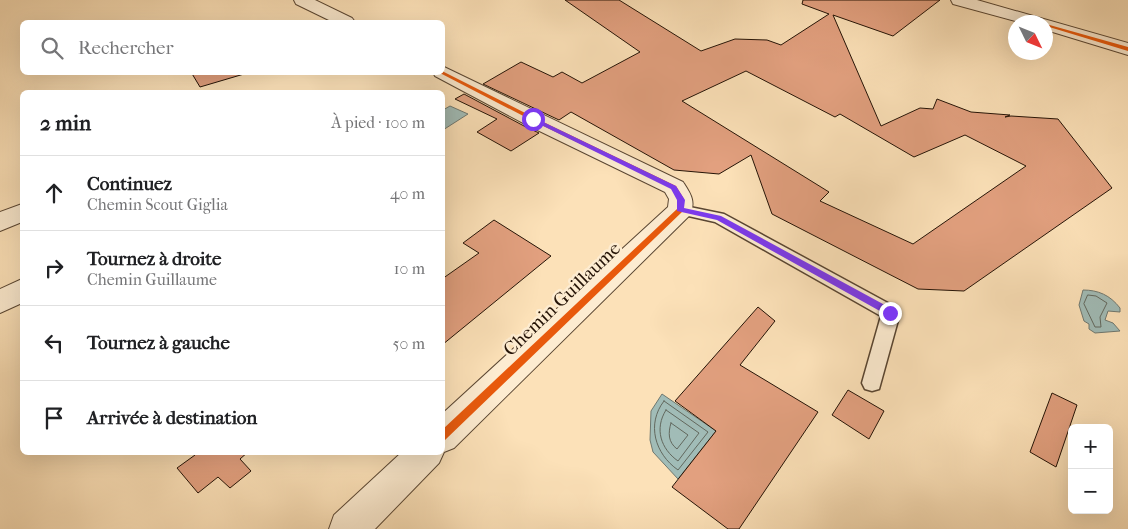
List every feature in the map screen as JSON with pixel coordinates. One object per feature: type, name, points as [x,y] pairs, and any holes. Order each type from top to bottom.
[{"type":"street","points":[[302,0],[342,20]]},
{"type":"street","points":[[959,0],[1012,15]]},
{"type":"street","points":[[1053,27],[1128,49]]},
{"type":"street","points":[[445,74],[674,187],[681,200],[680,210]]},
{"type":"street","name":"Chemin Guillaume","points":[[445,434],[680,210]]},
{"type":"street","points":[[0,222],[20,213]]},
{"type":"street","points":[[0,302],[20,291]]},
{"type":"street","points":[[348,529],[424,455]]},
{"type":"lane","points":[[680,210],[719,218],[890,313],[872,383]]},
{"type":"water","points":[[450,106],[468,114],[445,129],[445,109]]},
{"type":"water","points":[[1083,290],[1103,294],[1116,303],[1120,308],[1120,312],[1108,311],[1105,320],[1113,323],[1120,331],[1095,333],[1089,329],[1089,324],[1084,321],[1079,305]]},
{"type":"water","points":[[662,394],[716,431],[678,479],[653,452],[650,440],[651,411]]},
{"type":"building","points":[[565,0],[619,0],[701,51],[735,39],[767,40],[781,45],[829,14],[802,4],[803,0],[940,0],[893,36],[833,15],[881,126],[920,108],[933,109],[937,99],[971,112],[1010,115],[1005,117],[1058,119],[1112,188],[964,291],[918,289],[772,214],[751,155],[719,174],[674,170],[571,112],[559,120],[483,84],[521,62],[553,77],[562,72],[582,83],[640,52]],"holes":[[[746,71],[835,117],[840,114],[914,157],[965,135],[1026,166],[913,244],[820,201],[829,192],[682,101]]]},
{"type":"building","points":[[193,75],[241,75],[200,87]]},
{"type":"building","points":[[464,94],[539,133],[511,151],[477,132],[497,119],[455,99]]},
{"type":"building","points":[[494,220],[551,256],[445,343],[445,277],[479,253],[463,243]]},
{"type":"building","points":[[758,307],[775,321],[740,365],[818,412],[739,529],[728,529],[672,487],[716,431],[675,401]]},
{"type":"building","points":[[848,390],[884,411],[869,439],[832,415]]},
{"type":"building","points":[[1052,393],[1077,405],[1071,424],[1068,424],[1068,432],[1056,467],[1030,452]]},
{"type":"building","points":[[195,455],[245,455],[240,459],[251,471],[230,488],[218,477],[198,493],[177,468]]},
{"type":"cycle path","points":[[1053,27],[1128,49]]},
{"type":"cycle path","points":[[445,74],[533,119],[674,187],[681,199],[680,210],[445,434]]},
{"type":"route","points":[[533,119],[674,187],[681,200],[680,210],[719,218],[890,313]]}]
